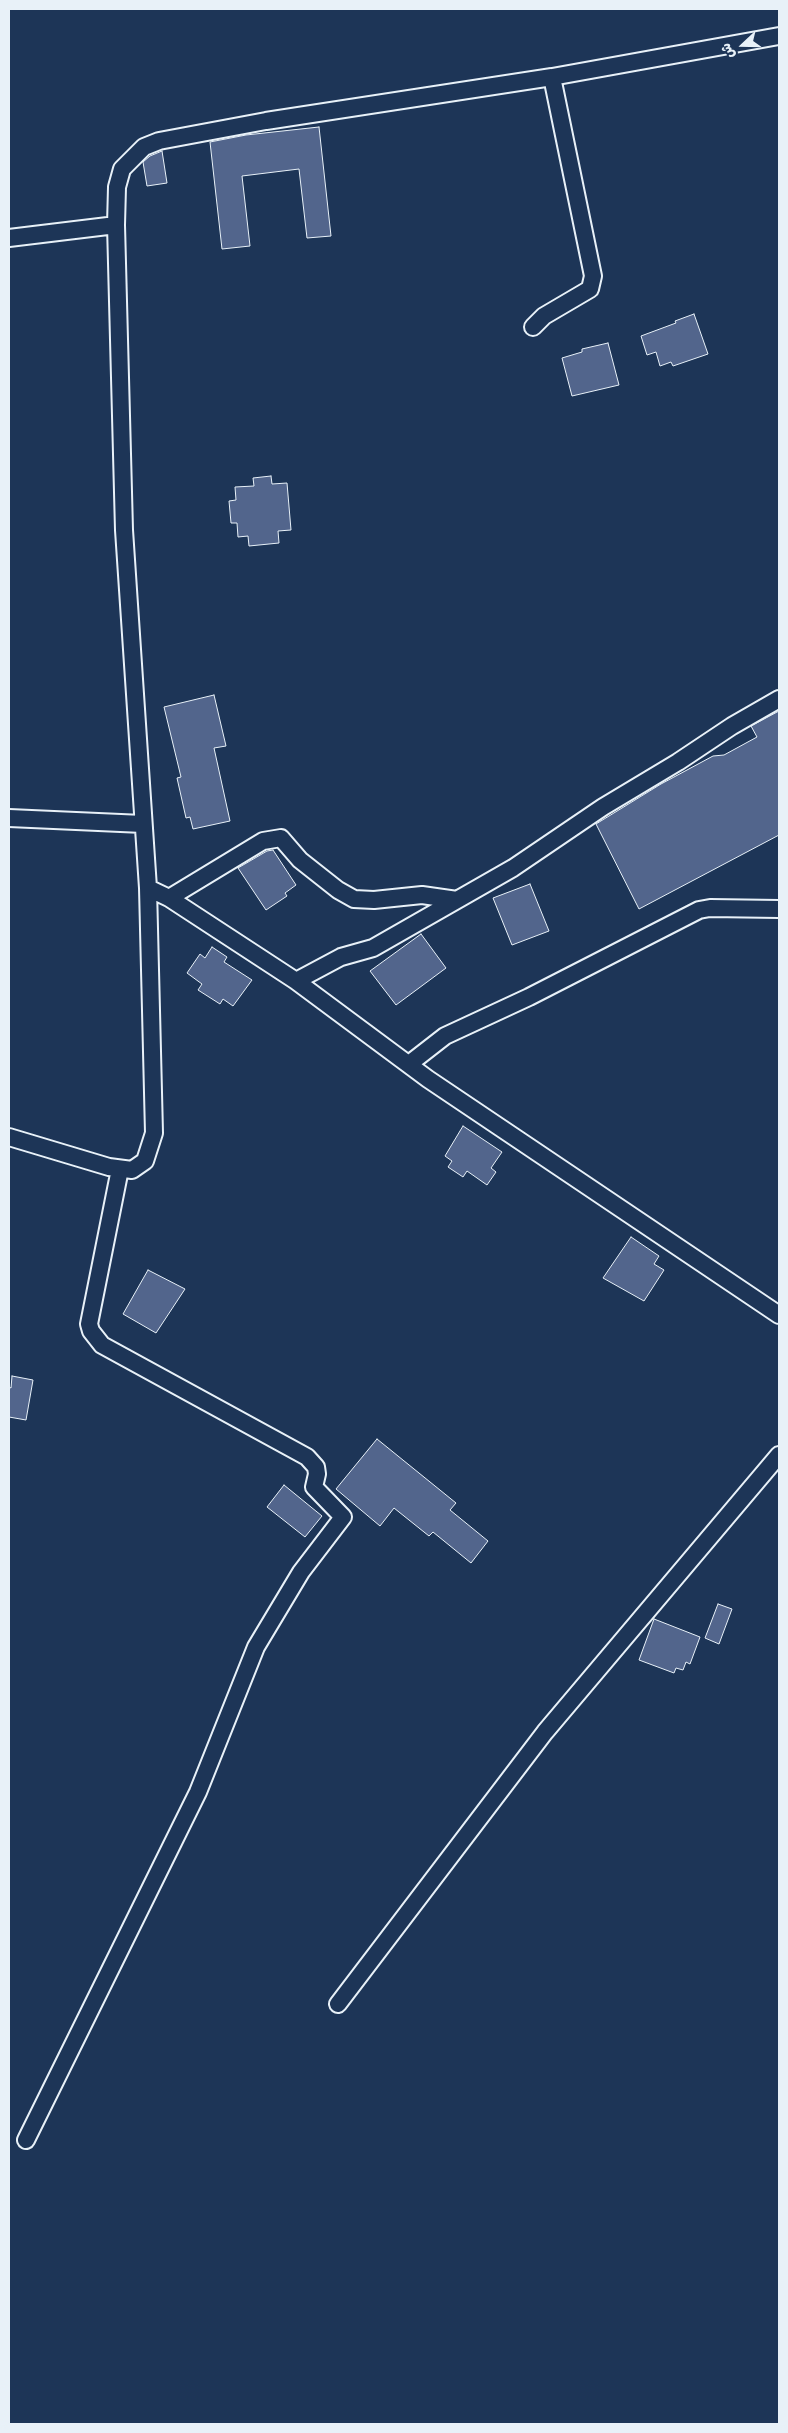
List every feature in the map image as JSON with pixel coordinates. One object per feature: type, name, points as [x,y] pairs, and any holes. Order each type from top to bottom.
[{"type":"street","points":[[9,1137],[120,1169],[132,1170],[145,1161],[154,1133],[148,888],[124,530],[116,224],[117,187],[122,168],[144,147],[159,141],[266,121],[552,77],[779,36]]},
{"type":"street","points":[[533,327],[544,316],[590,289],[594,276],[552,77]]},
{"type":"street","points":[[9,238],[116,224]]},
{"type":"street","points":[[296,981],[335,960],[373,948],[513,868],[754,712],[779,700]]},
{"type":"street","points":[[9,818],[143,824]]},
{"type":"street","points":[[169,898],[263,841],[281,838],[300,860],[338,890],[354,899],[374,900],[422,896],[457,900]]},
{"type":"street","points":[[148,888],[169,898],[296,981],[409,1064],[779,1316]]},
{"type":"street","points":[[409,1064],[445,1036],[545,989],[699,910],[725,908],[779,910]]},
{"type":"street","points":[[26,2140],[198,1792],[256,1647],[301,1572],[343,1517],[314,1487],[317,1474],[316,1467],[307,1457],[102,1344],[91,1331],[89,1324],[120,1169]]},
{"type":"street","points":[[338,2004],[545,1732],[779,1455]]},
{"type":"building","points":[[319,127],[331,236],[307,238],[299,169],[242,176],[250,246],[222,249],[210,142],[246,135]]},
{"type":"building","points":[[162,151],[167,183],[147,186],[143,162],[150,156]]},
{"type":"building","points":[[694,314],[708,354],[673,366],[671,362],[660,366],[656,352],[647,355],[641,336]]},
{"type":"building","points":[[608,343],[619,385],[572,396],[562,358],[582,352],[582,349]]},
{"type":"building","points":[[271,476],[272,484],[287,483],[291,530],[278,531],[279,543],[249,546],[248,536],[238,537],[237,523],[231,523],[229,501],[236,500],[235,487],[254,486],[253,478]]},
{"type":"building","points":[[214,695],[226,746],[214,748],[230,821],[193,829],[190,817],[186,818],[177,778],[181,777],[164,707]]},
{"type":"building","points":[[779,711],[779,835],[639,909],[596,824],[661,784],[713,756],[724,755],[757,737],[751,726]]},
{"type":"building","points":[[273,850],[296,885],[285,893],[287,896],[266,910],[238,868],[267,851]]},
{"type":"building","points":[[530,884],[549,931],[512,945],[493,898]]},
{"type":"building","points":[[421,934],[446,968],[396,1005],[370,971]]},
{"type":"building","points":[[212,947],[227,957],[224,962],[252,980],[233,1006],[223,999],[220,1004],[198,990],[202,984],[187,973],[200,954],[205,958]]},
{"type":"building","points":[[463,1126],[502,1152],[491,1168],[496,1172],[487,1185],[467,1171],[463,1177],[448,1167],[452,1161],[445,1156]]},
{"type":"building","points":[[631,1237],[659,1256],[654,1264],[664,1270],[644,1301],[603,1278]]},
{"type":"building","points":[[148,1270],[185,1289],[156,1333],[123,1314]]},
{"type":"building","points":[[12,1376],[33,1380],[26,1420],[9,1417],[9,1387],[11,1388]]},
{"type":"building","points":[[377,1439],[456,1503],[450,1510],[488,1541],[471,1563],[433,1532],[429,1536],[394,1508],[380,1526],[336,1489]]},
{"type":"building","points":[[284,1485],[322,1516],[305,1537],[267,1507]]},
{"type":"building","points":[[718,1604],[732,1609],[719,1644],[705,1638]]},
{"type":"building","points":[[654,1619],[700,1637],[690,1664],[686,1662],[683,1670],[676,1668],[674,1673],[639,1660]]}]
